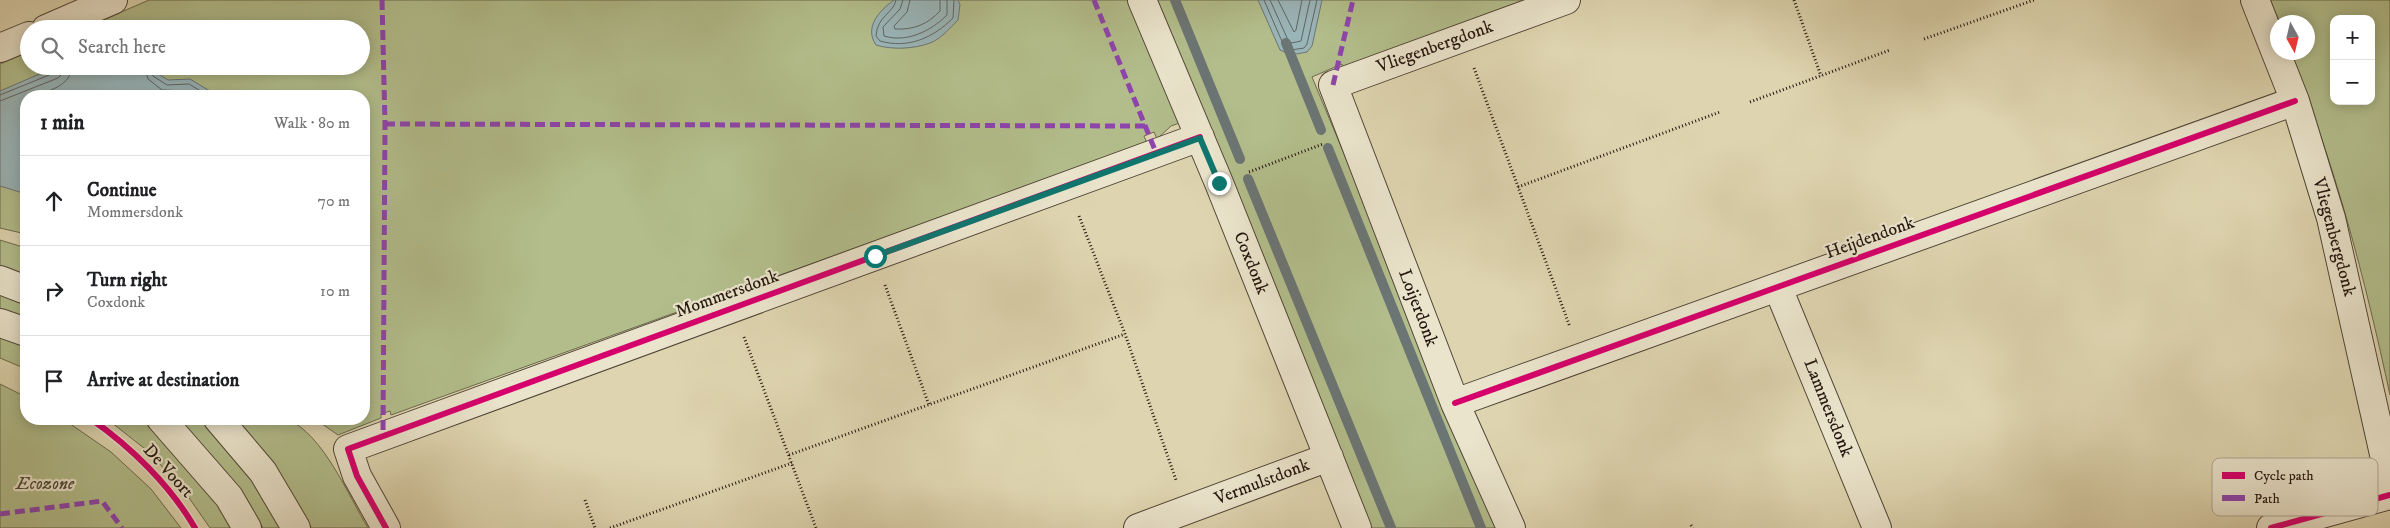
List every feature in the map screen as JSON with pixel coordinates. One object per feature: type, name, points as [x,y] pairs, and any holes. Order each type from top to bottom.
[{"type":"street","points":[[67,20],[114,0]]},
{"type":"street","name":"Coxdonk","points":[[1142,0],[1219,183],[1357,528]]},
{"type":"street","name":"Vliegenbergdonk","points":[[1333,85],[1566,0]]},
{"type":"street","name":"Vliegenbergdonk","points":[[2255,0],[2295,101],[2331,218],[2390,481]]},
{"type":"street","points":[[0,48],[20,40]]},
{"type":"street","name":"Loijerdonk","points":[[1333,85],[1455,403],[1511,528]]},
{"type":"street","name":"Heijdendonk","points":[[1455,403],[2295,101]]},
{"type":"street","name":"Mommersdonk","points":[[386,528],[356,476],[348,449],[1200,138]]},
{"type":"street","points":[[0,280],[20,288]]},
{"type":"street","name":"Lammersdonk","points":[[1778,288],[1877,528]]},
{"type":"street","points":[[0,323],[20,330]]},
{"type":"street","name":"De Voort","points":[[166,425],[229,497],[247,528]]},
{"type":"street","points":[[223,425],[263,472],[296,528]]},
{"type":"street","name":"Vermulstdonk","points":[[1138,528],[1329,457]]},
{"type":"street","points":[[2271,528],[2314,516]]},
{"type":"path","points":[[1794,0],[1821,76]]},
{"type":"path","points":[[1924,38],[2034,0]]},
{"type":"path","points":[[1462,37],[1581,358]]},
{"type":"path","points":[[1750,102],[1890,50]]},
{"type":"path","points":[[1518,187],[1720,112]]},
{"type":"path","points":[[1219,183],[1351,133]]},
{"type":"path","points":[[1068,186],[1125,334],[1187,511]]},
{"type":"path","points":[[875,256],[929,405]]},
{"type":"path","points":[[732,308],[816,528]]},
{"type":"path","points":[[789,455],[1125,334]]},
{"type":"path","points":[[610,528],[792,463]]},
{"type":"path","points":[[585,500],[595,528]]},
{"type":"green space","points":[[149,0],[1525,0],[1342,67],[1342,64],[1312,77],[1500,528],[1371,528],[1202,115],[1171,126],[1157,139],[1154,132],[1144,136],[1147,143],[391,415],[390,411],[381,414],[381,418],[370,422],[370,90],[20,90],[20,233],[0,228],[0,64],[20,56],[20,75],[370,75],[370,20],[103,20]]},
{"type":"green space","points":[[2268,0],[2390,0],[2390,395],[2347,221],[2306,94],[2292,60],[2315,60],[2315,15],[2275,15]]},
{"type":"green space","points":[[0,240],[20,246],[20,273],[0,267]]},
{"type":"green space","points":[[0,286],[20,293],[20,318],[0,310]]},
{"type":"green space","points":[[0,331],[20,339],[20,366],[0,358]]},
{"type":"green space","name":"Ecozone","points":[[0,384],[20,394],[20,425],[72,425],[111,452],[151,489],[181,528],[0,528]]},
{"type":"green space","points":[[115,425],[155,425],[241,528],[210,528],[185,492],[149,452]]},
{"type":"green space","points":[[182,425],[211,425],[287,528],[263,528],[244,495]]},
{"type":"green space","points":[[242,425],[297,425],[300,427],[312,438],[334,467],[368,528],[311,528],[277,469]]},
{"type":"green space","points":[[324,425],[363,425],[338,435]]},
{"type":"water","points":[[894,0],[958,0],[960,5],[958,20],[938,39],[924,45],[896,48],[876,45],[872,26],[883,9]]},
{"type":"water","points":[[1258,0],[1322,0],[1312,46],[1307,52],[1291,55],[1280,50]]},
{"type":"water","points":[[37,75],[160,75],[168,80],[190,79],[208,90],[20,90],[20,192],[0,186],[0,91]]},
{"type":"waterway","points":[[1175,0],[1240,159]]},
{"type":"waterway","points":[[1286,43],[1321,130]]},
{"type":"waterway","points":[[1328,148],[1481,528]]},
{"type":"waterway","points":[[1248,179],[1391,528]]},
{"type":"marked path","points":[[382,0],[385,124],[383,435]]},
{"type":"marked path","points":[[1094,0],[1157,155]]},
{"type":"marked path","points":[[1333,85],[1353,0]]},
{"type":"marked path","points":[[385,124],[1146,126]]},
{"type":"marked path","points":[[0,514],[102,501],[122,528]]},
{"type":"cycle path","points":[[1455,403],[2295,101]]},
{"type":"cycle path","points":[[386,528],[357,476],[348,449],[1200,137]]},
{"type":"cycle path","points":[[99,425],[149,468],[174,497],[195,528]]},
{"type":"cycle path","points":[[2378,498],[2390,495]]},
{"type":"cycle path","points":[[2271,528],[2314,516]]},
{"type":"route","points":[[875,256],[1200,138],[1219,183]]}]
